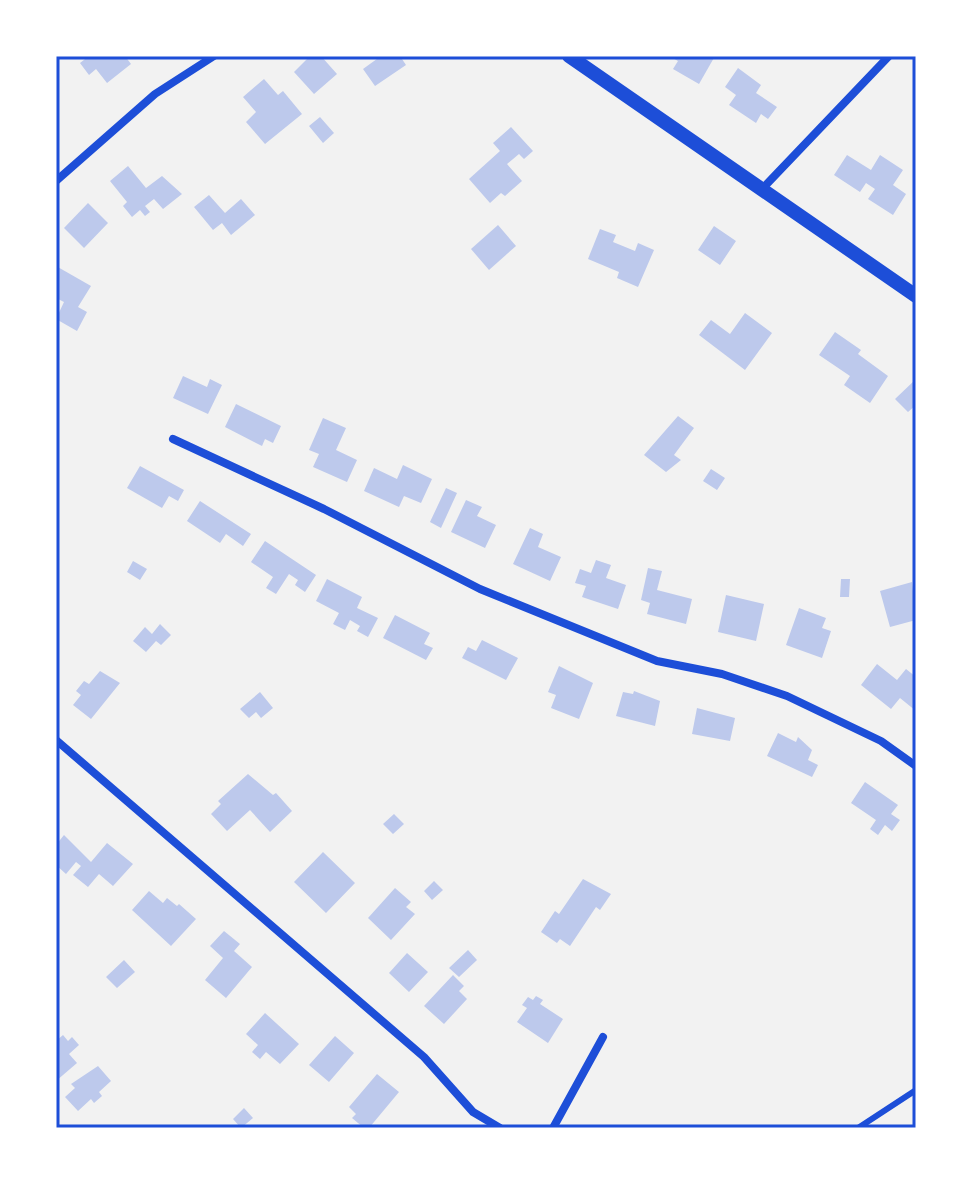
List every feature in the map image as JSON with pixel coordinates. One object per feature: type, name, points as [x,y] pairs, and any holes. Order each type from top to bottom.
[{"type":"street","points":[[56,181],[155,94],[214,56]]},
{"type":"street","points":[[569,56],[916,296]]},
{"type":"street","points":[[763,188],[889,56]]},
{"type":"street","points":[[173,439],[536,614],[657,661],[722,674],[787,696],[881,741],[916,766]]},
{"type":"street","points":[[56,740],[424,1057],[473,1112],[500,1128]]},
{"type":"street","points":[[553,1128],[603,1037]]},
{"type":"lane","points":[[858,1128],[916,1090]]},
{"type":"building","points":[[89,56],[125,56],[131,64],[107,83],[96,69],[89,75],[80,63]]},
{"type":"building","points":[[310,56],[321,56],[337,74],[314,94],[294,72]]},
{"type":"building","points":[[381,56],[400,56],[406,65],[375,86],[363,69]]},
{"type":"building","points":[[669,56],[715,56],[699,84],[673,69],[678,61]]},
{"type":"building","points":[[738,68],[761,85],[756,93],[777,107],[768,119],[761,114],[756,123],[729,105],[736,95],[725,87]]},
{"type":"building","points":[[264,79],[278,95],[283,91],[302,114],[265,144],[246,122],[256,112],[243,97]]},
{"type":"building","points":[[320,117],[334,133],[323,143],[309,126]]},
{"type":"building","points":[[511,127],[533,151],[524,159],[519,154],[507,164],[522,181],[505,196],[501,193],[490,203],[469,179],[500,151],[493,143]]},
{"type":"building","points":[[847,155],[871,170],[880,155],[903,170],[893,185],[906,194],[893,215],[868,199],[875,189],[866,183],[860,192],[834,175]]},
{"type":"building","points":[[128,166],[146,188],[162,176],[182,194],[163,209],[154,199],[145,206],[150,212],[145,216],[140,210],[132,217],[123,206],[127,202],[110,181]]},
{"type":"building","points":[[209,195],[225,213],[241,199],[255,215],[231,235],[222,223],[213,230],[194,207]]},
{"type":"building","points":[[88,203],[108,223],[84,248],[64,228]]},
{"type":"building","points":[[498,225],[516,246],[489,270],[471,249]]},
{"type":"building","points":[[714,226],[736,241],[720,265],[698,250]]},
{"type":"building","points":[[600,229],[616,235],[613,242],[635,251],[638,243],[654,250],[638,287],[617,278],[619,272],[588,259]]},
{"type":"building","points":[[56,266],[91,286],[78,307],[87,312],[77,331],[56,319],[64,302],[56,298]]},
{"type":"building","points":[[745,313],[772,333],[745,370],[699,335],[711,320],[730,334]]},
{"type":"building","points":[[835,332],[861,350],[858,354],[888,376],[870,403],[844,385],[850,376],[819,355]]},
{"type":"building","points":[[183,376],[207,387],[210,379],[222,385],[208,414],[173,398]]},
{"type":"building","points":[[916,379],[916,405],[908,412],[895,399]]},
{"type":"building","points":[[236,404],[281,426],[273,443],[265,439],[262,446],[225,427]]},
{"type":"building","points":[[678,416],[694,428],[674,455],[681,460],[666,472],[644,455]]},
{"type":"building","points":[[323,418],[346,428],[336,450],[357,460],[347,482],[313,467],[319,454],[309,450]]},
{"type":"building","points":[[403,465],[432,479],[421,503],[404,496],[399,507],[364,491],[374,468],[397,479]]},
{"type":"building","points":[[140,466],[184,490],[178,501],[169,496],[162,508],[127,488]]},
{"type":"building","points":[[711,469],[725,478],[717,490],[703,481]]},
{"type":"building","points":[[446,488],[457,493],[441,528],[430,522]]},
{"type":"building","points":[[466,500],[482,507],[477,516],[496,525],[485,548],[451,532]]},
{"type":"building","points":[[200,501],[251,534],[243,546],[226,534],[220,543],[187,521]]},
{"type":"building","points":[[530,528],[543,534],[538,547],[561,557],[550,581],[513,564]]},
{"type":"building","points":[[265,541],[316,575],[305,592],[295,585],[298,580],[289,574],[276,594],[266,588],[273,577],[251,562]]},
{"type":"building","points":[[596,560],[611,565],[606,578],[626,585],[618,609],[582,597],[586,586],[575,583],[580,569],[591,573]]},
{"type":"building","points":[[133,561],[147,569],[140,580],[127,572]]},
{"type":"building","points":[[648,568],[662,571],[657,590],[692,599],[686,624],[647,614],[650,603],[641,600]]},
{"type":"building","points":[[327,579],[362,597],[357,608],[378,618],[368,637],[357,631],[360,626],[350,620],[345,630],[333,624],[339,613],[316,601]]},
{"type":"building","points":[[841,579],[850,579],[849,597],[840,597]]},
{"type":"building","points":[[912,582],[916,620],[890,627],[880,591]]},
{"type":"building","points":[[726,595],[764,604],[756,641],[718,632]]},
{"type":"building","points":[[799,608],[826,618],[822,628],[831,631],[822,658],[786,645]]},
{"type":"building","points":[[395,615],[430,633],[424,644],[433,648],[426,660],[383,638]]},
{"type":"building","points":[[160,624],[171,635],[161,645],[156,641],[146,652],[133,641],[145,627],[152,634]]},
{"type":"building","points":[[482,640],[518,658],[506,680],[462,658],[468,647],[476,651]]},
{"type":"building","points":[[877,664],[897,680],[906,669],[916,677],[916,711],[900,698],[891,709],[861,685]]},
{"type":"building","points":[[559,666],[593,683],[579,719],[551,708],[556,695],[548,692]]},
{"type":"building","points":[[100,671],[120,683],[91,719],[73,705],[81,695],[76,691],[84,681],[89,684]]},
{"type":"building","points":[[634,691],[660,701],[655,726],[616,716],[623,692],[633,694]]},
{"type":"building","points":[[260,692],[273,708],[261,718],[256,712],[249,718],[240,709]]},
{"type":"building","points":[[697,708],[735,718],[730,741],[692,734]]},
{"type":"building","points":[[778,733],[796,742],[798,737],[812,750],[808,760],[818,765],[812,777],[767,756]]},
{"type":"building","points":[[248,774],[273,795],[276,793],[292,811],[270,832],[250,810],[227,831],[211,814],[221,804],[218,801]]},
{"type":"building","points":[[865,782],[898,805],[891,814],[900,820],[892,831],[885,825],[878,835],[870,829],[876,820],[851,803]]},
{"type":"building","points":[[394,814],[404,824],[393,834],[383,824]]},
{"type":"building","points":[[64,835],[91,862],[107,843],[133,864],[113,886],[99,874],[88,887],[73,875],[81,866],[76,862],[66,874],[56,865],[56,845]]},
{"type":"building","points":[[323,852],[355,883],[326,913],[294,882]]},
{"type":"building","points":[[583,879],[611,894],[600,910],[596,907],[570,946],[560,939],[557,943],[541,932],[555,911],[559,914]]},
{"type":"building","points":[[434,881],[443,890],[432,900],[424,891]]},
{"type":"building","points":[[395,888],[411,902],[406,907],[415,914],[391,940],[368,918]]},
{"type":"building","points":[[149,891],[163,903],[167,898],[177,906],[179,904],[196,919],[171,946],[132,910]]},
{"type":"building","points":[[224,931],[240,944],[234,951],[252,967],[226,998],[205,980],[223,958],[210,946]]},
{"type":"building","points":[[468,950],[477,960],[459,977],[449,968]]},
{"type":"building","points":[[407,953],[428,972],[409,992],[389,973]]},
{"type":"building","points":[[124,960],[135,972],[117,988],[106,977]]},
{"type":"building","points":[[453,975],[464,986],[459,991],[467,999],[444,1024],[424,1006]]},
{"type":"building","points":[[536,996],[543,1000],[540,1004],[563,1019],[548,1043],[517,1022],[527,1008],[522,1005],[528,997],[533,1000]]},
{"type":"building","points":[[265,1013],[299,1044],[280,1064],[266,1052],[260,1059],[252,1052],[258,1045],[246,1034]]},
{"type":"building","points":[[63,1035],[68,1041],[72,1037],[79,1045],[69,1054],[77,1063],[56,1081],[56,1041]]},
{"type":"building","points":[[335,1036],[354,1053],[329,1082],[309,1065]]},
{"type":"building","points":[[98,1066],[111,1081],[99,1092],[102,1096],[94,1103],[91,1099],[78,1111],[65,1097],[75,1088],[71,1084]]},
{"type":"building","points":[[377,1074],[399,1092],[369,1128],[364,1128],[352,1118],[356,1114],[349,1107]]},
{"type":"building","points":[[244,1108],[253,1118],[241,1128],[233,1119]]}]
